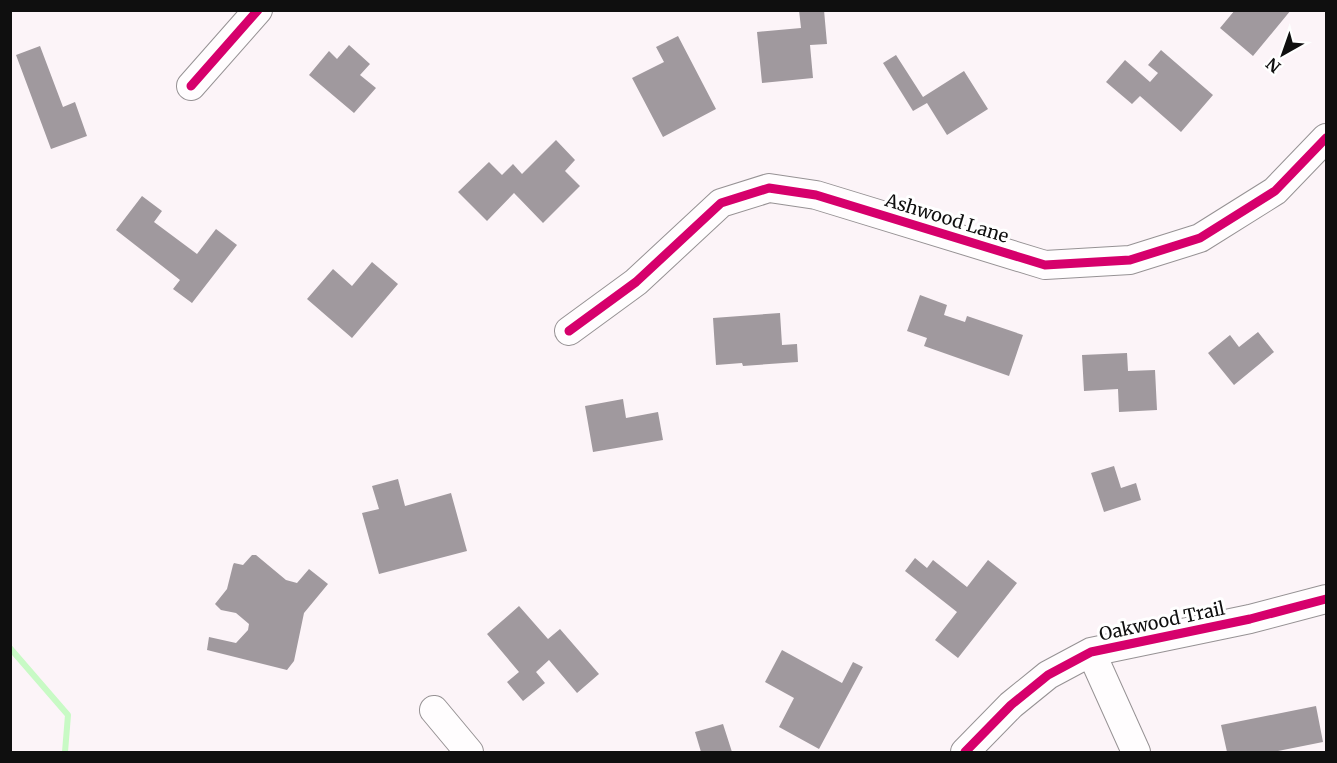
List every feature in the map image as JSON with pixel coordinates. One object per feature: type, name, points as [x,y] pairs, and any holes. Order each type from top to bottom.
[{"type":"street","points":[[191,86],[258,10]]},
{"type":"street","name":"Ashwood Lane","points":[[569,331],[636,282],[721,203],[769,188],[816,195],[1045,265],[1130,260],[1200,238],[1275,191],[1326,138]]},
{"type":"street","name":"Oakwood Trail","points":[[965,753],[1011,705],[1048,675],[1091,652],[1250,619],[1326,599]]},
{"type":"street","points":[[1091,652],[1136,753]]},
{"type":"street","points":[[434,710],[469,753]]},
{"type":"building","points":[[799,10],[824,10],[827,44],[810,45],[813,78],[762,83],[757,32],[801,28]]},
{"type":"building","points":[[1235,10],[1291,10],[1253,56],[1220,28]]},
{"type":"building","points":[[678,36],[716,109],[663,137],[632,78],[664,62],[656,47]]},
{"type":"building","points":[[349,45],[370,64],[360,75],[376,88],[354,113],[309,75],[329,51],[337,59]]},
{"type":"building","points":[[40,46],[63,107],[75,102],[87,136],[51,149],[16,55]]},
{"type":"building","points":[[1161,50],[1213,95],[1181,132],[1140,96],[1132,104],[1106,82],[1125,60],[1150,82],[1158,73],[1148,65]]},
{"type":"building","points":[[896,55],[923,97],[964,71],[988,109],[947,135],[927,103],[913,111],[883,63]]},
{"type":"building","points":[[556,140],[575,160],[565,171],[580,186],[543,223],[514,193],[487,221],[458,192],[489,162],[502,175],[513,164],[522,174]]},
{"type":"building","points":[[142,196],[162,211],[154,222],[197,254],[216,229],[237,245],[192,303],[173,289],[180,280],[116,230]]},
{"type":"building","points":[[372,262],[398,284],[352,338],[307,299],[333,269],[352,286]]},
{"type":"building","points":[[920,295],[947,305],[944,315],[965,322],[967,316],[1023,335],[1009,376],[924,346],[927,338],[907,331]]},
{"type":"building","points":[[780,313],[782,345],[797,344],[798,362],[743,366],[742,363],[716,365],[713,318]]},
{"type":"building","points":[[1258,332],[1274,352],[1234,385],[1208,353],[1230,335],[1239,347]]},
{"type":"building","points":[[1127,353],[1128,371],[1155,370],[1157,410],[1119,412],[1118,389],[1084,391],[1082,355]]},
{"type":"building","points":[[623,399],[626,418],[658,412],[663,440],[593,452],[585,406]]},
{"type":"building","points":[[1114,466],[1121,488],[1136,483],[1141,500],[1104,512],[1091,473]]},
{"type":"building","points":[[398,479],[405,506],[451,493],[467,551],[379,574],[362,513],[379,509],[372,486]]},
{"type":"building","points":[[252,555],[256,555],[286,580],[297,583],[309,569],[328,584],[304,613],[294,661],[287,670],[207,650],[209,637],[236,643],[248,630],[249,624],[236,613],[221,610],[215,604],[227,589],[234,563],[243,565]]},
{"type":"building","points":[[915,558],[927,568],[933,560],[967,587],[988,560],[1017,583],[958,658],[935,640],[957,612],[905,571]]},
{"type":"building","points":[[519,606],[548,639],[560,629],[599,674],[577,693],[549,660],[536,672],[545,683],[523,701],[507,682],[519,672],[487,634]]},
{"type":"building","points":[[782,650],[842,683],[853,662],[863,667],[819,749],[779,727],[794,698],[765,682]]},
{"type":"building","points":[[1316,706],[1323,742],[1273,752],[1227,752],[1221,725]]},
{"type":"building","points":[[723,724],[732,752],[701,752],[695,732]]},
{"type":"waterway","points":[[10,648],[68,715],[65,752]]},
{"type":"cycle path","points":[[191,86],[258,10]]},
{"type":"cycle path","points":[[569,331],[636,282],[721,203],[769,188],[816,195],[1045,265],[1130,260],[1200,238],[1275,191],[1326,138]]},
{"type":"cycle path","points":[[965,752],[1011,705],[1048,675],[1091,652],[1250,619],[1326,599]]}]
